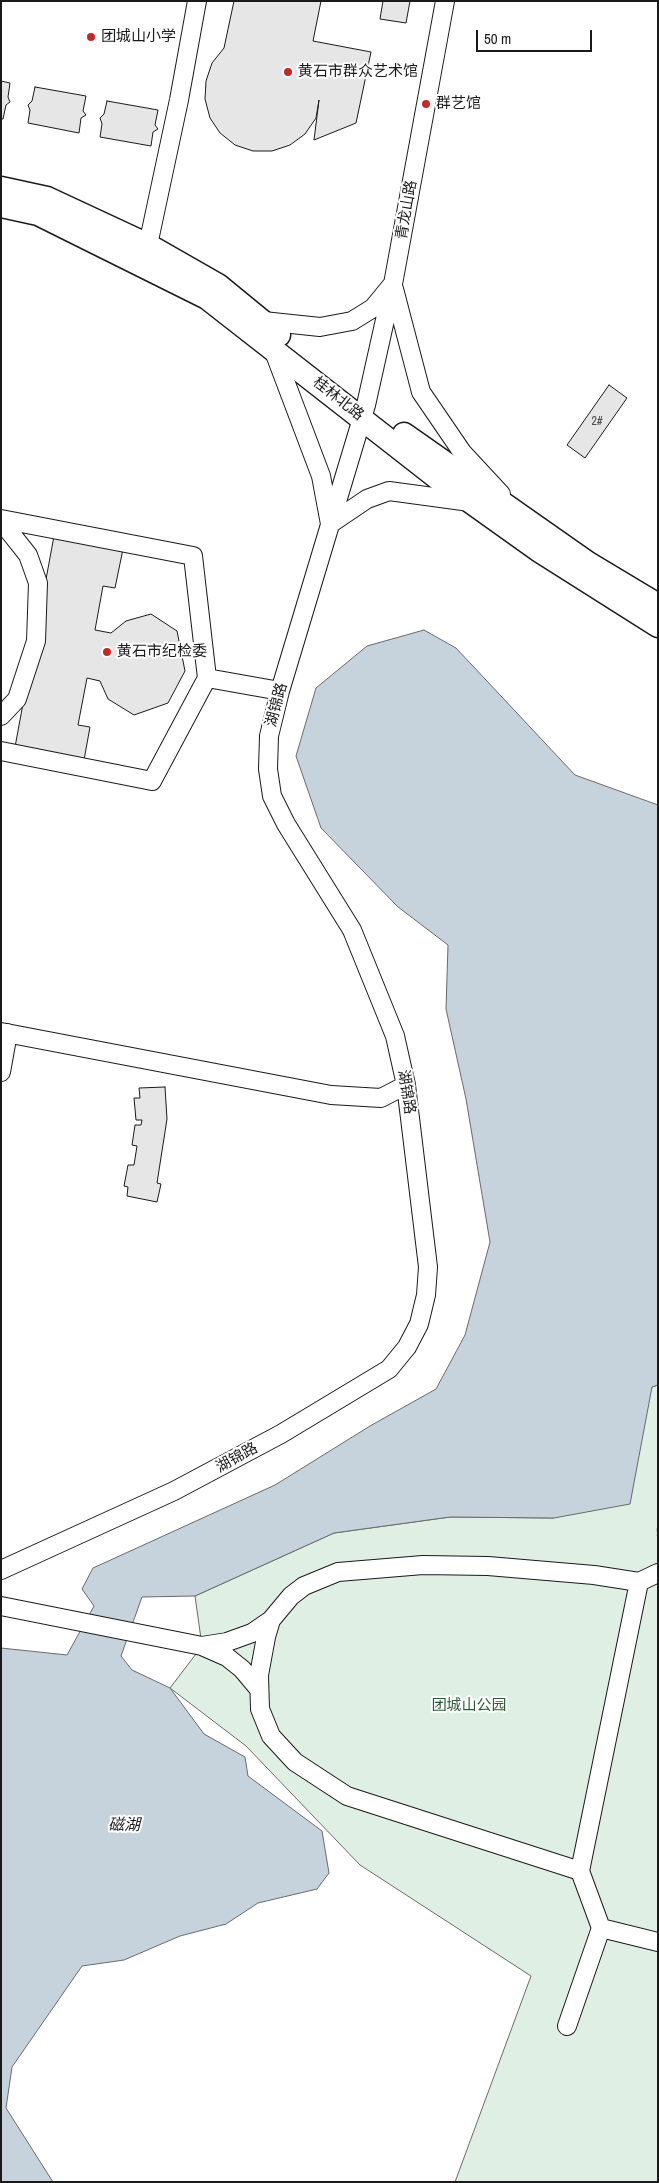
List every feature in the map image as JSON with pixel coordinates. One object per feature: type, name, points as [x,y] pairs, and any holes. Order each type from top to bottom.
[{"type":"main road","name":"桂林北路","points":[[1,188],[47,198],[148,245],[218,285],[263,322],[440,480],[541,552],[658,626]]},
{"type":"main road","name":"桂林北路","points":[[1,206],[38,214],[207,298],[273,349],[364,412],[518,513],[588,563],[658,605]]},
{"type":"street","points":[[148,245],[179,100],[197,1]]},
{"type":"street","name":"青龙山路","points":[[364,412],[393,284],[445,1]]},
{"type":"street","points":[[263,322],[320,326],[352,321],[373,308],[393,284]]},
{"type":"street","points":[[393,284],[421,392],[462,452],[518,513]]},
{"type":"street","points":[[273,349],[321,476],[330,524],[367,499],[389,491],[471,502]]},
{"type":"street","name":"湖锦路","points":[[4,1570],[227,1464],[389,1369],[407,1347],[419,1324],[426,1295],[428,1267],[406,1085],[395,1036],[352,930],[286,824],[272,796],[268,769],[269,736],[280,691],[364,412]]},
{"type":"street","points":[[1,520],[193,556],[208,678],[152,781],[1,751]]},
{"type":"street","points":[[1,520],[28,555],[38,583],[36,641],[18,699],[1,716]]},
{"type":"street","points":[[208,678],[280,691]]},
{"type":"street","points":[[1,1072],[4,1033],[332,1095],[381,1098],[406,1085]]},
{"type":"street","points":[[202,1646],[227,1642],[252,1633],[271,1620],[291,1596],[304,1586],[338,1572],[423,1565],[488,1566],[594,1575],[639,1582],[658,1573]]},
{"type":"street","points":[[567,2026],[601,1928],[580,1871],[639,1582]]},
{"type":"street","points":[[1,1606],[202,1646],[227,1657],[242,1669],[258,1688]]},
{"type":"street","points":[[271,1620],[262,1655],[258,1688],[263,1717],[276,1744],[295,1762],[347,1796],[580,1871]]},
{"type":"street","points":[[601,1928],[658,1942]]},
{"type":"path","points":[[658,1528],[658,1536]]},
{"type":"green space","name":"团城山公园","points":[[658,1385],[658,2182],[455,2182],[531,1976],[360,1865],[246,1746],[170,1688],[202,1646],[195,1596],[334,1533],[450,1517],[554,1518],[652,1387]]},
{"type":"water","name":"磁湖","points":[[424,630],[456,648],[575,775],[658,805],[658,1385],[652,1387],[630,1504],[554,1518],[450,1517],[334,1533],[195,1596],[142,1597],[121,1656],[132,1670],[170,1688],[204,1734],[245,1757],[248,1776],[322,1831],[329,1873],[317,1889],[258,1903],[226,1924],[180,1936],[124,1960],[82,1966],[12,2067],[6,2108],[53,2182],[1,2182],[1,1648],[67,1655],[94,1606],[82,1589],[93,1568],[275,1485],[370,1426],[436,1389],[465,1335],[490,1242],[466,1099],[446,1009],[448,945],[398,907],[321,828],[296,756],[316,688],[367,646]]},
{"type":"building","name":"黄石市群众艺术馆","points":[[234,1],[321,1],[313,41],[371,52],[356,123],[314,140],[319,100],[316,118],[305,134],[290,145],[272,151],[253,151],[235,145],[220,133],[210,118],[205,99],[206,81],[212,63],[224,48]]},
{"type":"building","points":[[383,1],[410,1],[406,23],[380,19]]},
{"type":"building","points":[[1,81],[10,83],[8,97],[10,102],[6,105],[3,119],[1,119]]},
{"type":"building","points":[[35,87],[86,96],[83,111],[86,115],[81,118],[79,133],[28,123],[30,110],[28,105],[32,101]]},
{"type":"building","points":[[107,101],[158,110],[155,125],[158,129],[153,132],[151,146],[100,137],[102,124],[100,118],[104,114]]},
{"type":"building","points":[[609,385],[627,398],[585,458],[567,445]]},
{"type":"building","name":"黄石市纪检委","points":[[54,536],[123,549],[115,588],[103,586],[95,630],[111,633],[126,621],[151,614],[177,631],[185,671],[168,703],[134,715],[108,699],[100,681],[87,678],[78,725],[90,727],[84,760],[15,747]]},
{"type":"building","points":[[165,1087],[167,1119],[157,1183],[161,1184],[157,1202],[127,1196],[128,1187],[124,1186],[128,1165],[134,1165],[137,1146],[132,1145],[135,1125],[141,1125],[142,1120],[136,1120],[134,1098],[140,1098],[139,1088]]},
{"type":"place","name":"团城山小学","points":[[91,37]]},
{"type":"place","name":"黄石市群众艺术馆","points":[[288,72]]},
{"type":"place","name":"群艺馆","points":[[426,104]]},
{"type":"place","name":"黄石市纪检委","points":[[107,652]]}]
